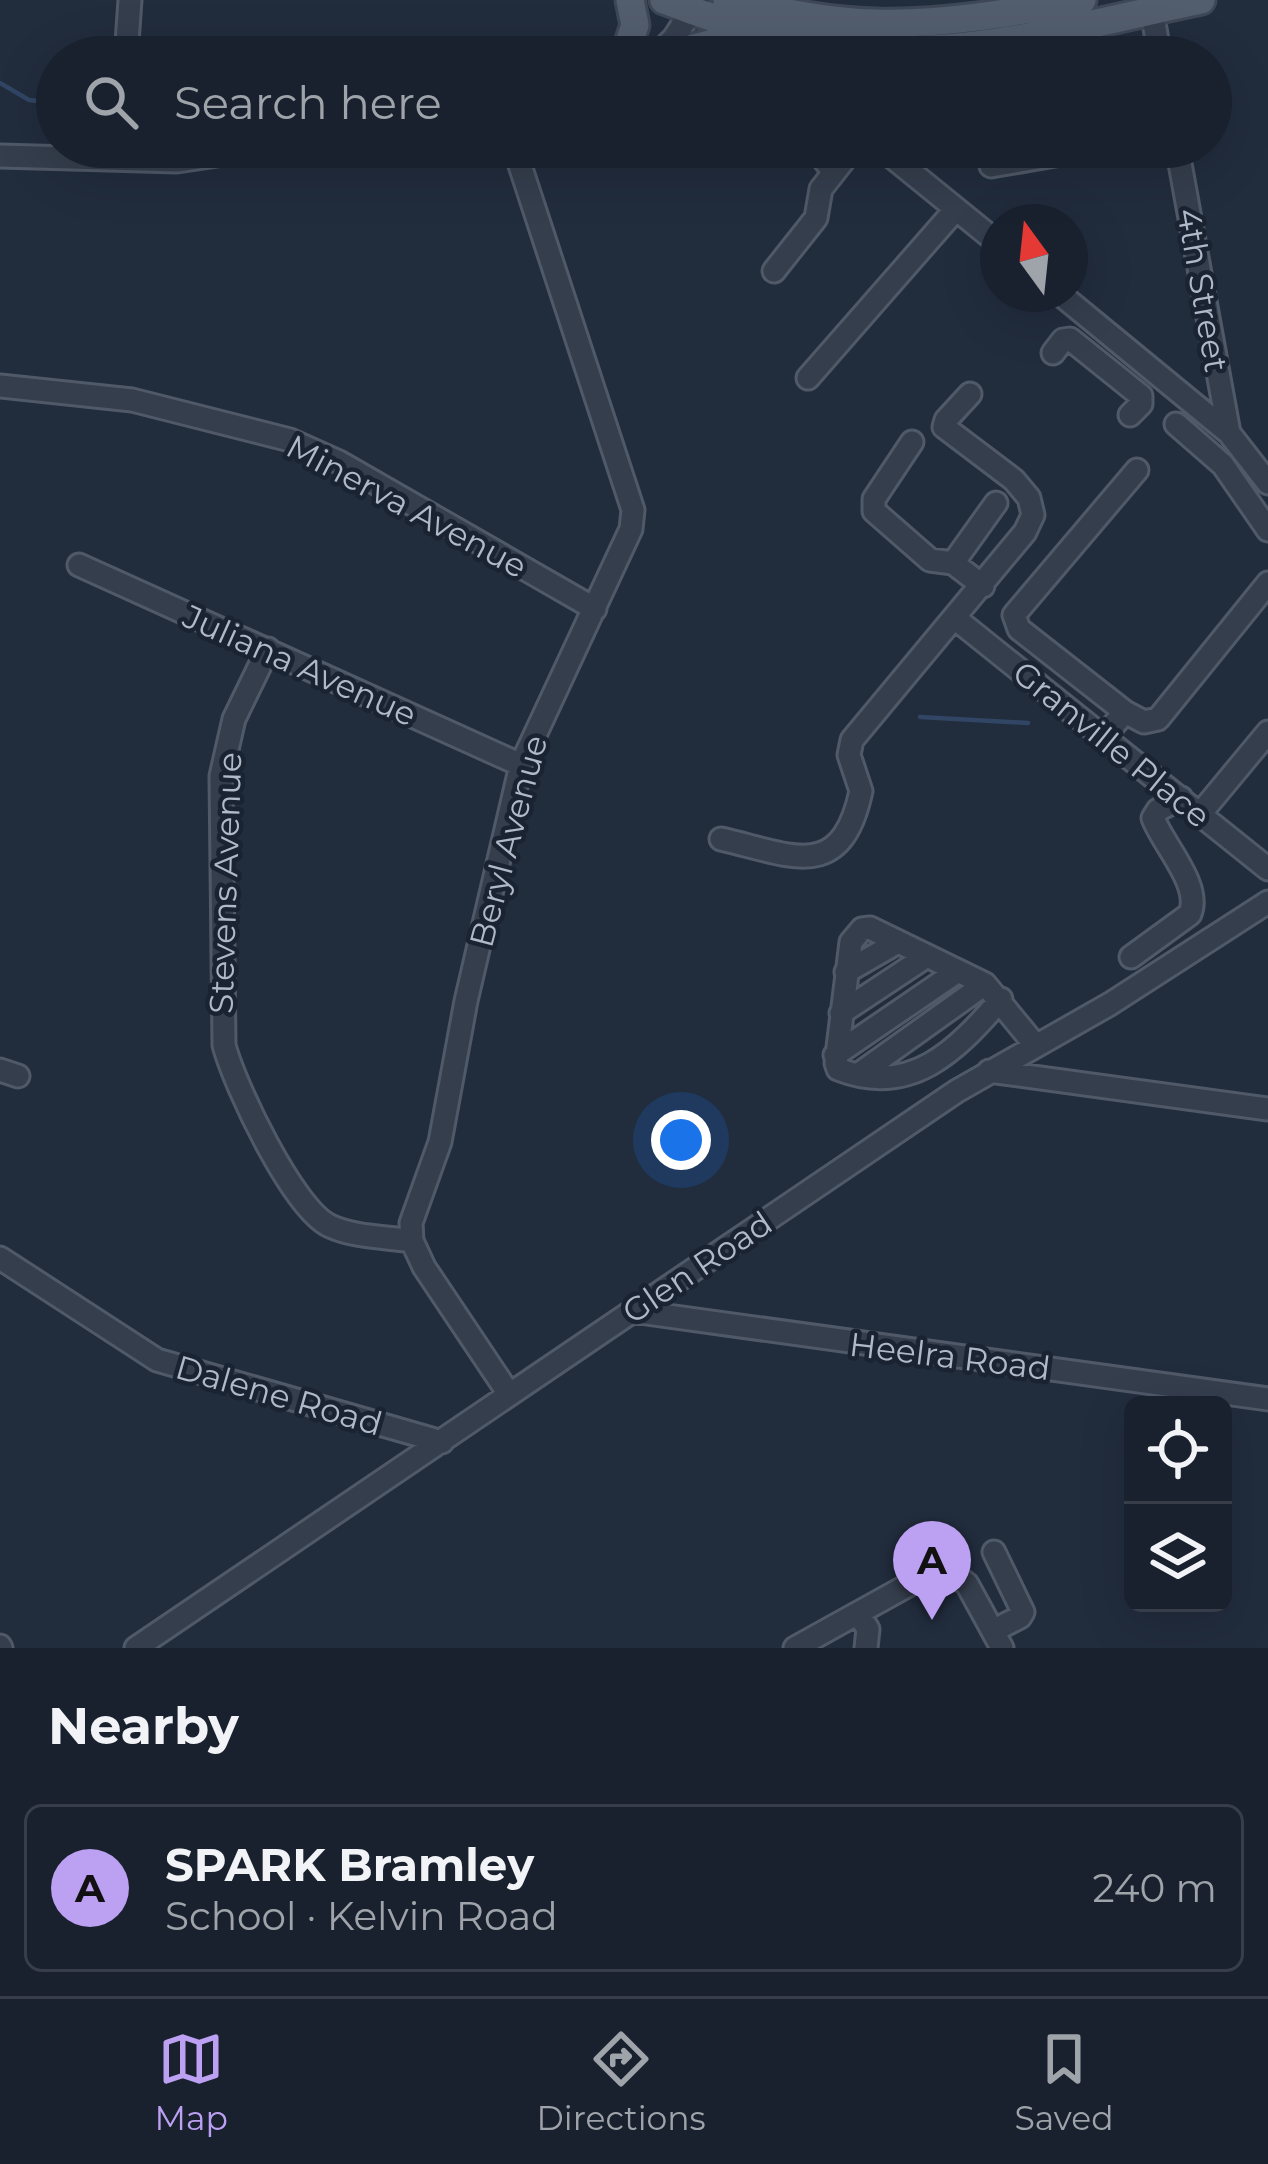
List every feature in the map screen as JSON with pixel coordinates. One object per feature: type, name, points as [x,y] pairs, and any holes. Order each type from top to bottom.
[{"type":"main road","points":[[630,0],[635,26],[631,36]]},
{"type":"main road","points":[[664,0],[777,16],[918,23],[1082,0]]},
{"type":"main road","points":[[728,0],[819,36]]},
{"type":"main road","points":[[1019,36],[1150,5],[1201,0]]},
{"type":"main road","points":[[730,36],[777,16]]},
{"type":"street","points":[[127,36],[130,0]]},
{"type":"street","points":[[1150,5],[1156,36]]},
{"type":"street","points":[[675,36],[696,6]]},
{"type":"street","points":[[0,156],[36,156]]},
{"type":"street","name":"Beryl Avenue","points":[[412,1241],[412,1214],[440,1142],[466,1001],[521,765],[632,529],[634,510],[521,168]]},
{"type":"street","points":[[774,271],[816,218],[821,189],[836,168]]},
{"type":"street","points":[[906,168],[980,228]]},
{"type":"street","name":"4th Street","points":[[1181,168],[1229,433]]},
{"type":"street","points":[[808,378],[956,209]]},
{"type":"street","points":[[1082,312],[1229,433],[1268,483]]},
{"type":"street","points":[[1053,353],[1063,340],[1070,339],[1099,376],[1141,396],[1141,404],[1130,416]]},
{"type":"street","points":[[1099,376],[1125,347]]},
{"type":"street","name":"Minerva Avenue","points":[[0,386],[132,400],[290,440],[339,462],[595,609]]},
{"type":"street","points":[[721,839],[801,857],[835,849],[861,790],[848,748],[1025,532],[1033,515],[1029,498],[1014,480],[944,427],[970,394]]},
{"type":"street","points":[[1176,424],[1223,465],[1268,530]]},
{"type":"street","points":[[912,442],[874,500],[874,511],[930,560],[953,563],[983,586]]},
{"type":"street","points":[[1137,470],[1014,616],[1019,629],[1144,722],[1158,719],[1268,583]]},
{"type":"street","points":[[953,563],[996,503]]},
{"type":"street","name":"Juliana Avenue","points":[[79,565],[521,765]]},
{"type":"street","name":"Granville Place","points":[[956,619],[1268,869]]},
{"type":"street","name":"Stevens Avenue","points":[[268,649],[234,719],[221,776],[224,1045],[242,1093],[291,1186],[311,1212],[334,1228],[412,1241]]},
{"type":"street","points":[[1104,736],[1125,712]]},
{"type":"street","points":[[1200,814],[1268,732]]},
{"type":"street","points":[[1131,957],[1194,907],[1192,893],[1153,818],[1158,810],[1181,798]]},
{"type":"street","name":"Glen Road","points":[[136,1648],[989,1071],[1147,982],[1268,902]]},
{"type":"street","points":[[993,992],[964,1041],[920,1072],[897,1077],[838,1070],[846,973],[898,942],[993,992],[1036,1046]]},
{"type":"street","points":[[841,1013],[927,956]]},
{"type":"street","points":[[836,1055],[958,971]]},
{"type":"street","points":[[859,1074],[993,992]]},
{"type":"street","points":[[989,1071],[1268,1109]]},
{"type":"street","points":[[412,1241],[424,1267],[509,1394]]},
{"type":"street","name":"Dalene Road","points":[[0,1258],[157,1360],[442,1442]]},
{"type":"street","name":"Heelra Road","points":[[632,1311],[1268,1399]]},
{"type":"street","points":[[795,1648],[914,1582],[942,1572],[961,1577],[997,1640],[1023,1612],[994,1552]]},
{"type":"street","points":[[858,1614],[868,1629],[866,1648]]},
{"type":"waterway","points":[[0,83],[36,101]]},
{"type":"waterway","points":[[920,717],[1028,723]]},
{"type":"place","name":"SPARK Bramley","points":[[932,1620]]}]
